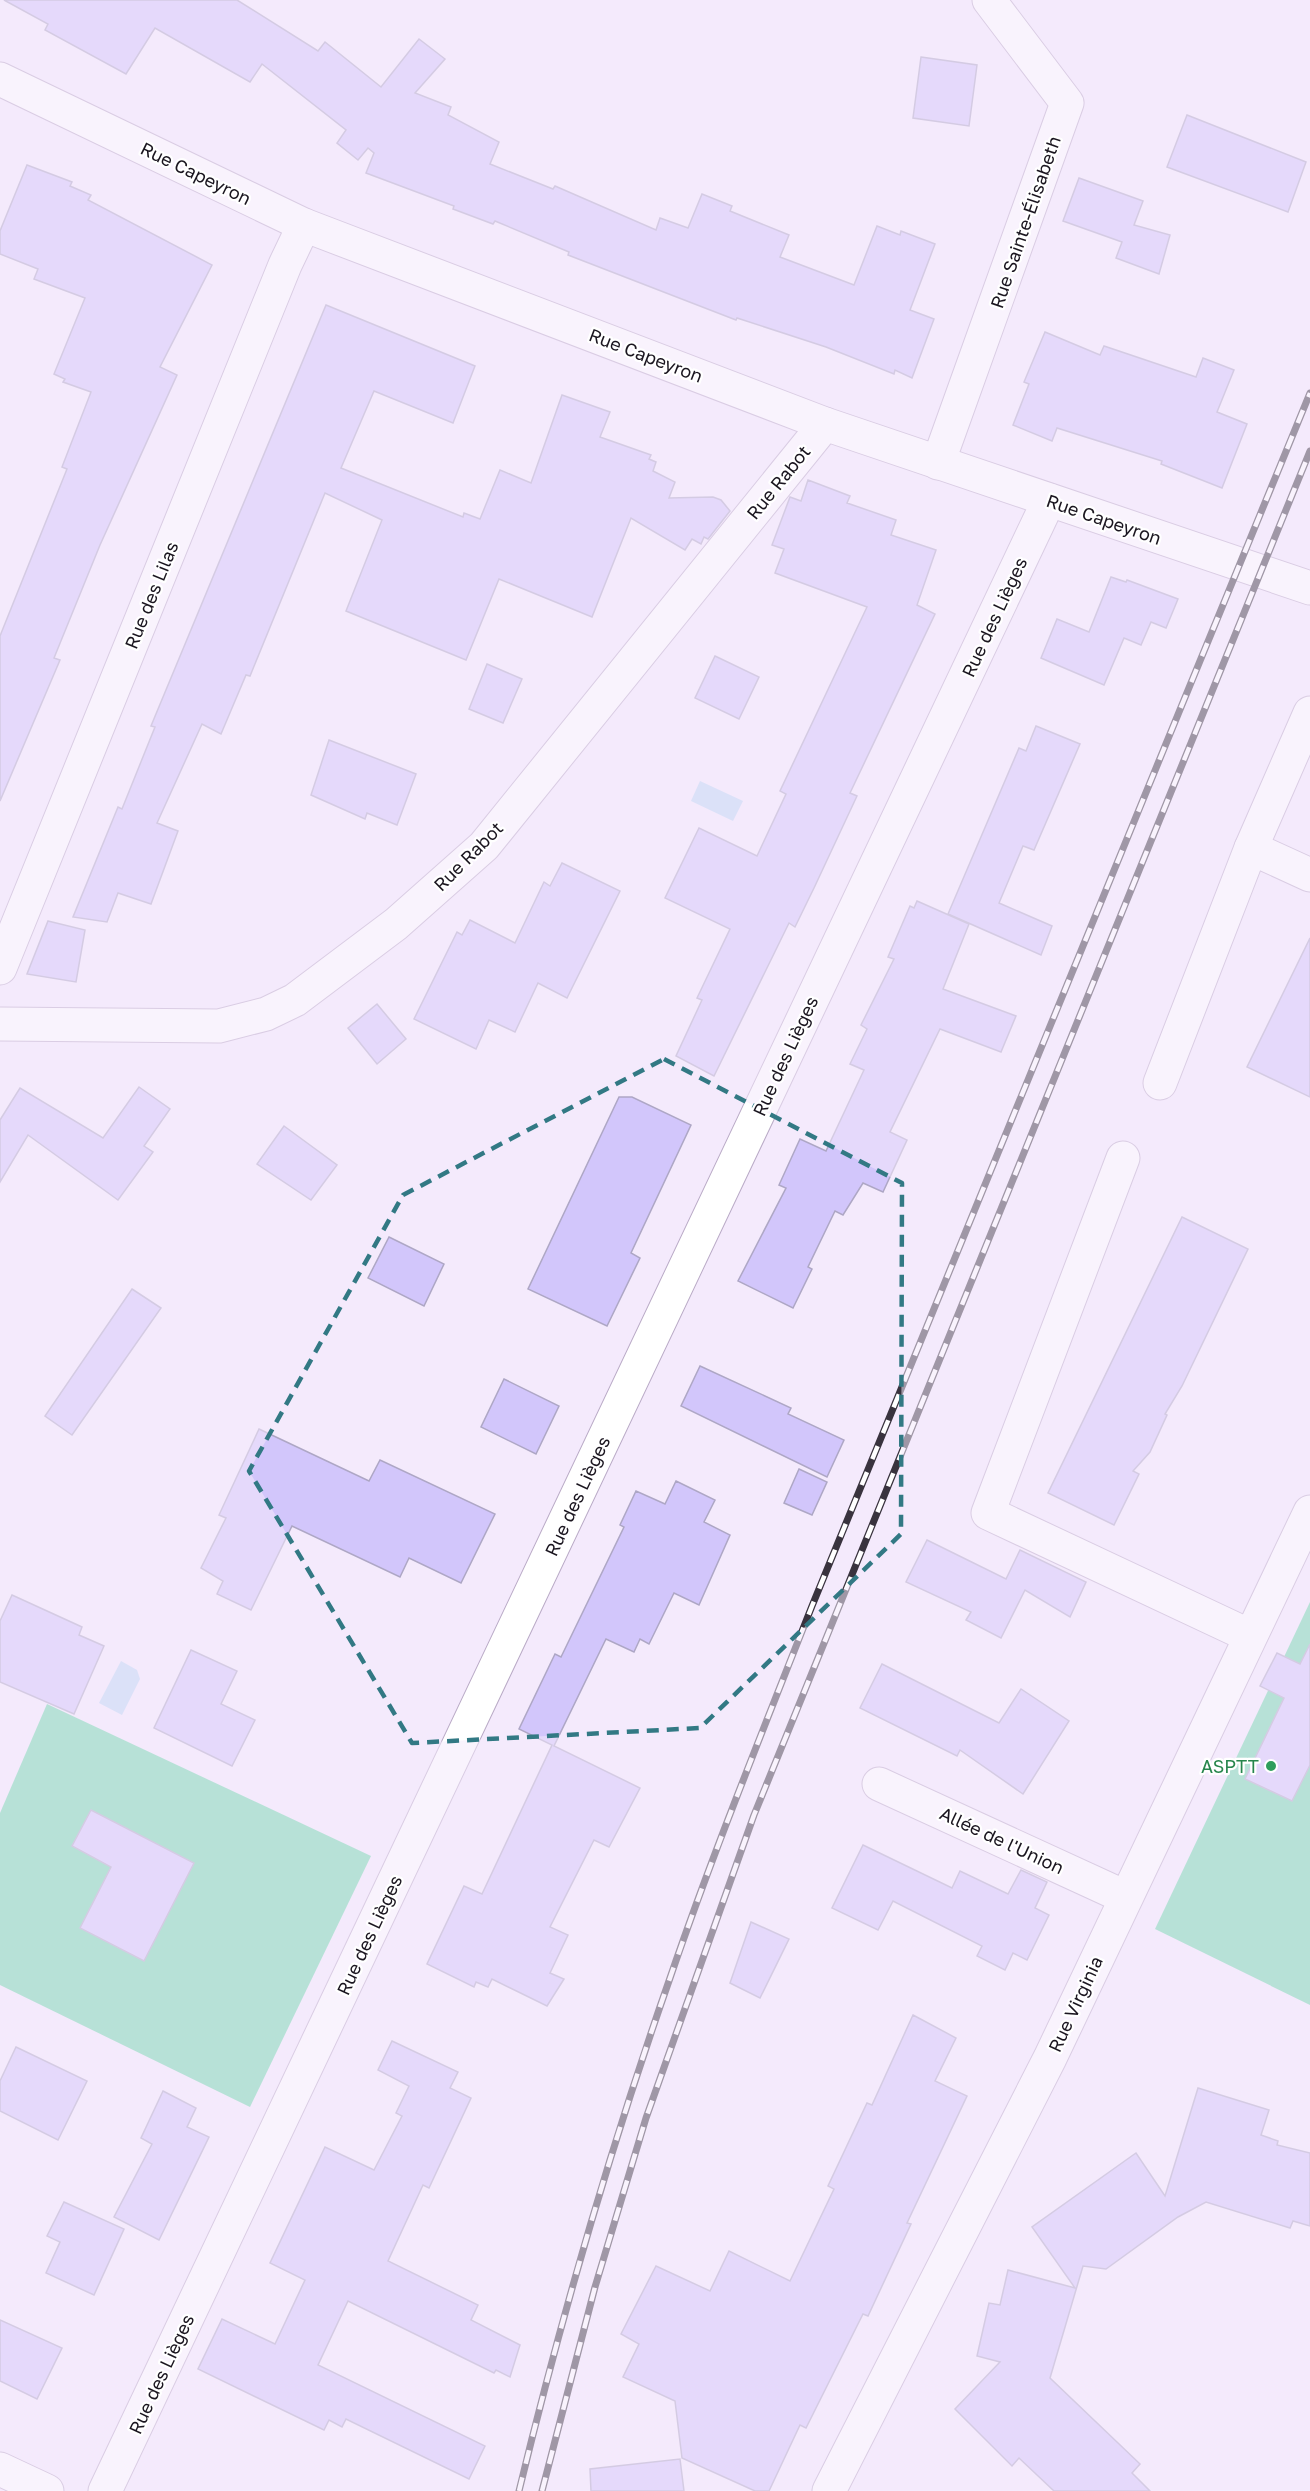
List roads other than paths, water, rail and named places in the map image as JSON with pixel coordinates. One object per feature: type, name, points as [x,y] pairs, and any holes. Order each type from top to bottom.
[{"type":"street","name":"Rue Sainte-Élisabeth","points":[[938,463],[1067,103],[989,0]]},
{"type":"street","name":"Rue Capeyron","points":[[0,79],[304,225],[825,424],[1310,588]]},
{"type":"street","name":"Rue des Lilas","points":[[0,968],[280,276],[304,225]]},
{"type":"street","name":"Rue Rabot","points":[[0,1024],[219,1026],[266,1014],[295,1000],[396,924],[484,846],[825,424]]},
{"type":"street","name":"Rue des Lièges","points":[[105,2491],[1049,500]]},
{"type":"street","points":[[1160,1083],[1251,848],[1310,713]]},
{"type":"street","points":[[1251,848],[1310,875]]},
{"type":"street","points":[[1123,1158],[988,1513],[1250,1635]]},
{"type":"street","name":"Rue Virginia","points":[[829,2491],[1050,2058],[1310,1512]]},
{"type":"street","name":"Allée de l'Union","points":[[879,1784],[1125,1897]]},
{"type":"street","points":[[0,2469],[47,2491]]},
{"type":"water","points":[[700,781],[743,801],[733,821],[691,801]]},
{"type":"water","points":[[121,1661],[137,1670],[140,1679],[122,1715],[99,1703]]},
{"type":"railway","points":[[519,2491],[552,2361],[607,2169],[648,2041],[721,1838],[812,1606],[1310,393]]},
{"type":"railway","points":[[542,2491],[595,2287],[646,2118],[754,1815],[1310,451]]},
{"type":"place","name":"ASPTT","points":[[1271,1766]]}]
